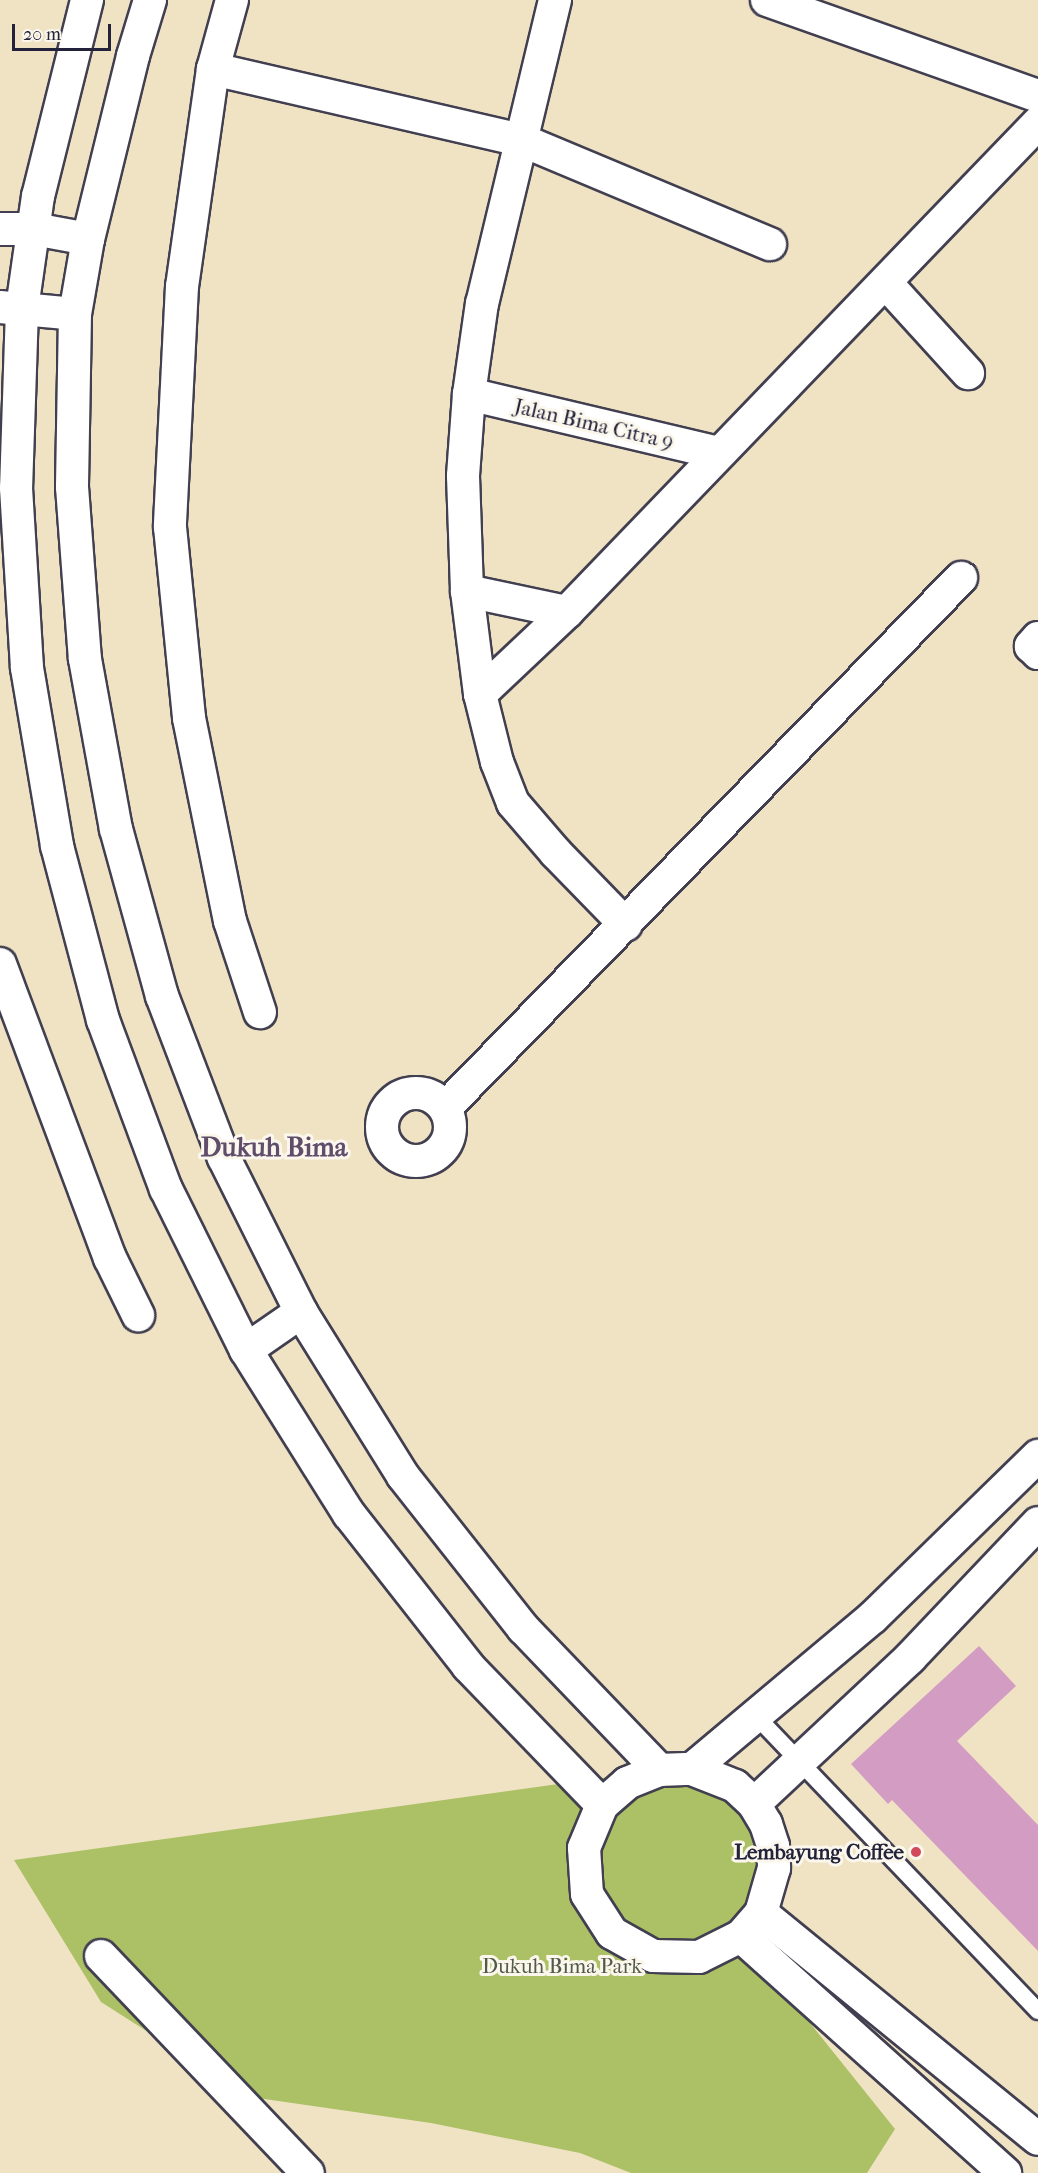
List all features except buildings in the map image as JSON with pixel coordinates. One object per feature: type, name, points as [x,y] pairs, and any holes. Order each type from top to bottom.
[{"type":"street","points":[[87,0],[53,129],[38,195],[34,229],[11,308],[16,488],[26,657],[57,846],[103,1020],[166,1189],[246,1350],[349,1514],[454,1648],[602,1805]]},
{"type":"street","points":[[150,0],[133,56],[88,239],[75,314],[72,487],[85,659],[116,829],[162,996],[224,1158],[301,1312],[403,1476],[523,1628],[658,1770]]},
{"type":"street","points":[[232,0],[213,69],[182,286],[170,526],[189,718],[230,921],[260,1012]]},
{"type":"street","points":[[555,0],[482,303],[469,394],[463,476],[467,591],[480,694],[497,762],[513,803],[556,853],[626,925]]},
{"type":"street","points":[[767,0],[1038,96]]},
{"type":"street","points":[[213,69],[521,140],[770,244]]},
{"type":"street","points":[[480,694],[567,612],[1038,123]]},
{"type":"street","points":[[0,229],[34,229],[88,239]]},
{"type":"street","points":[[886,283],[968,373]]},
{"type":"street","points":[[11,308],[75,314]]},
{"type":"street","name":"Jalan Bima Citra 9","points":[[469,394],[718,453]]},
{"type":"street","points":[[445,1107],[626,925],[961,578]]},
{"type":"street","points":[[467,591],[567,612]]},
{"type":"street","points":[[1038,638],[1030,646],[1038,653]]},
{"type":"street","points":[[0,964],[110,1258],[138,1315]]},
{"type":"street","points":[[246,1350],[301,1312]]},
{"type":"street","points":[[692,1769],[873,1617],[920,1574],[1038,1456]]},
{"type":"street","points":[[754,1804],[910,1658],[1038,1523]]},
{"type":"street","points":[[920,1574],[957,1608]]},
{"type":"street","points":[[692,1769],[735,1786],[754,1804],[766,1824],[773,1846],[774,1868],[751,1925],[699,1957],[653,1956],[612,1933],[587,1894],[584,1848],[602,1805],[627,1783],[658,1770],[692,1769]]},
{"type":"street","points":[[751,1925],[1038,2139]]},
{"type":"street","points":[[751,1925],[1005,2173]]},
{"type":"street","points":[[101,1956],[308,2173]]},
{"type":"lane","points":[[756,1716],[1038,2011]]},
{"type":"green space","name":"Dukuh Bima Park","points":[[659,1770],[735,1786],[774,1868],[741,1937],[895,2129],[867,2173],[631,2173],[580,2153],[431,2123],[250,2097],[101,2002],[14,1860]]},
{"type":"place","name":"Lembayung Coffee","points":[[916,1852]]},
{"type":"district","name":"Dukuh Bima","points":[[274,1148]]}]
